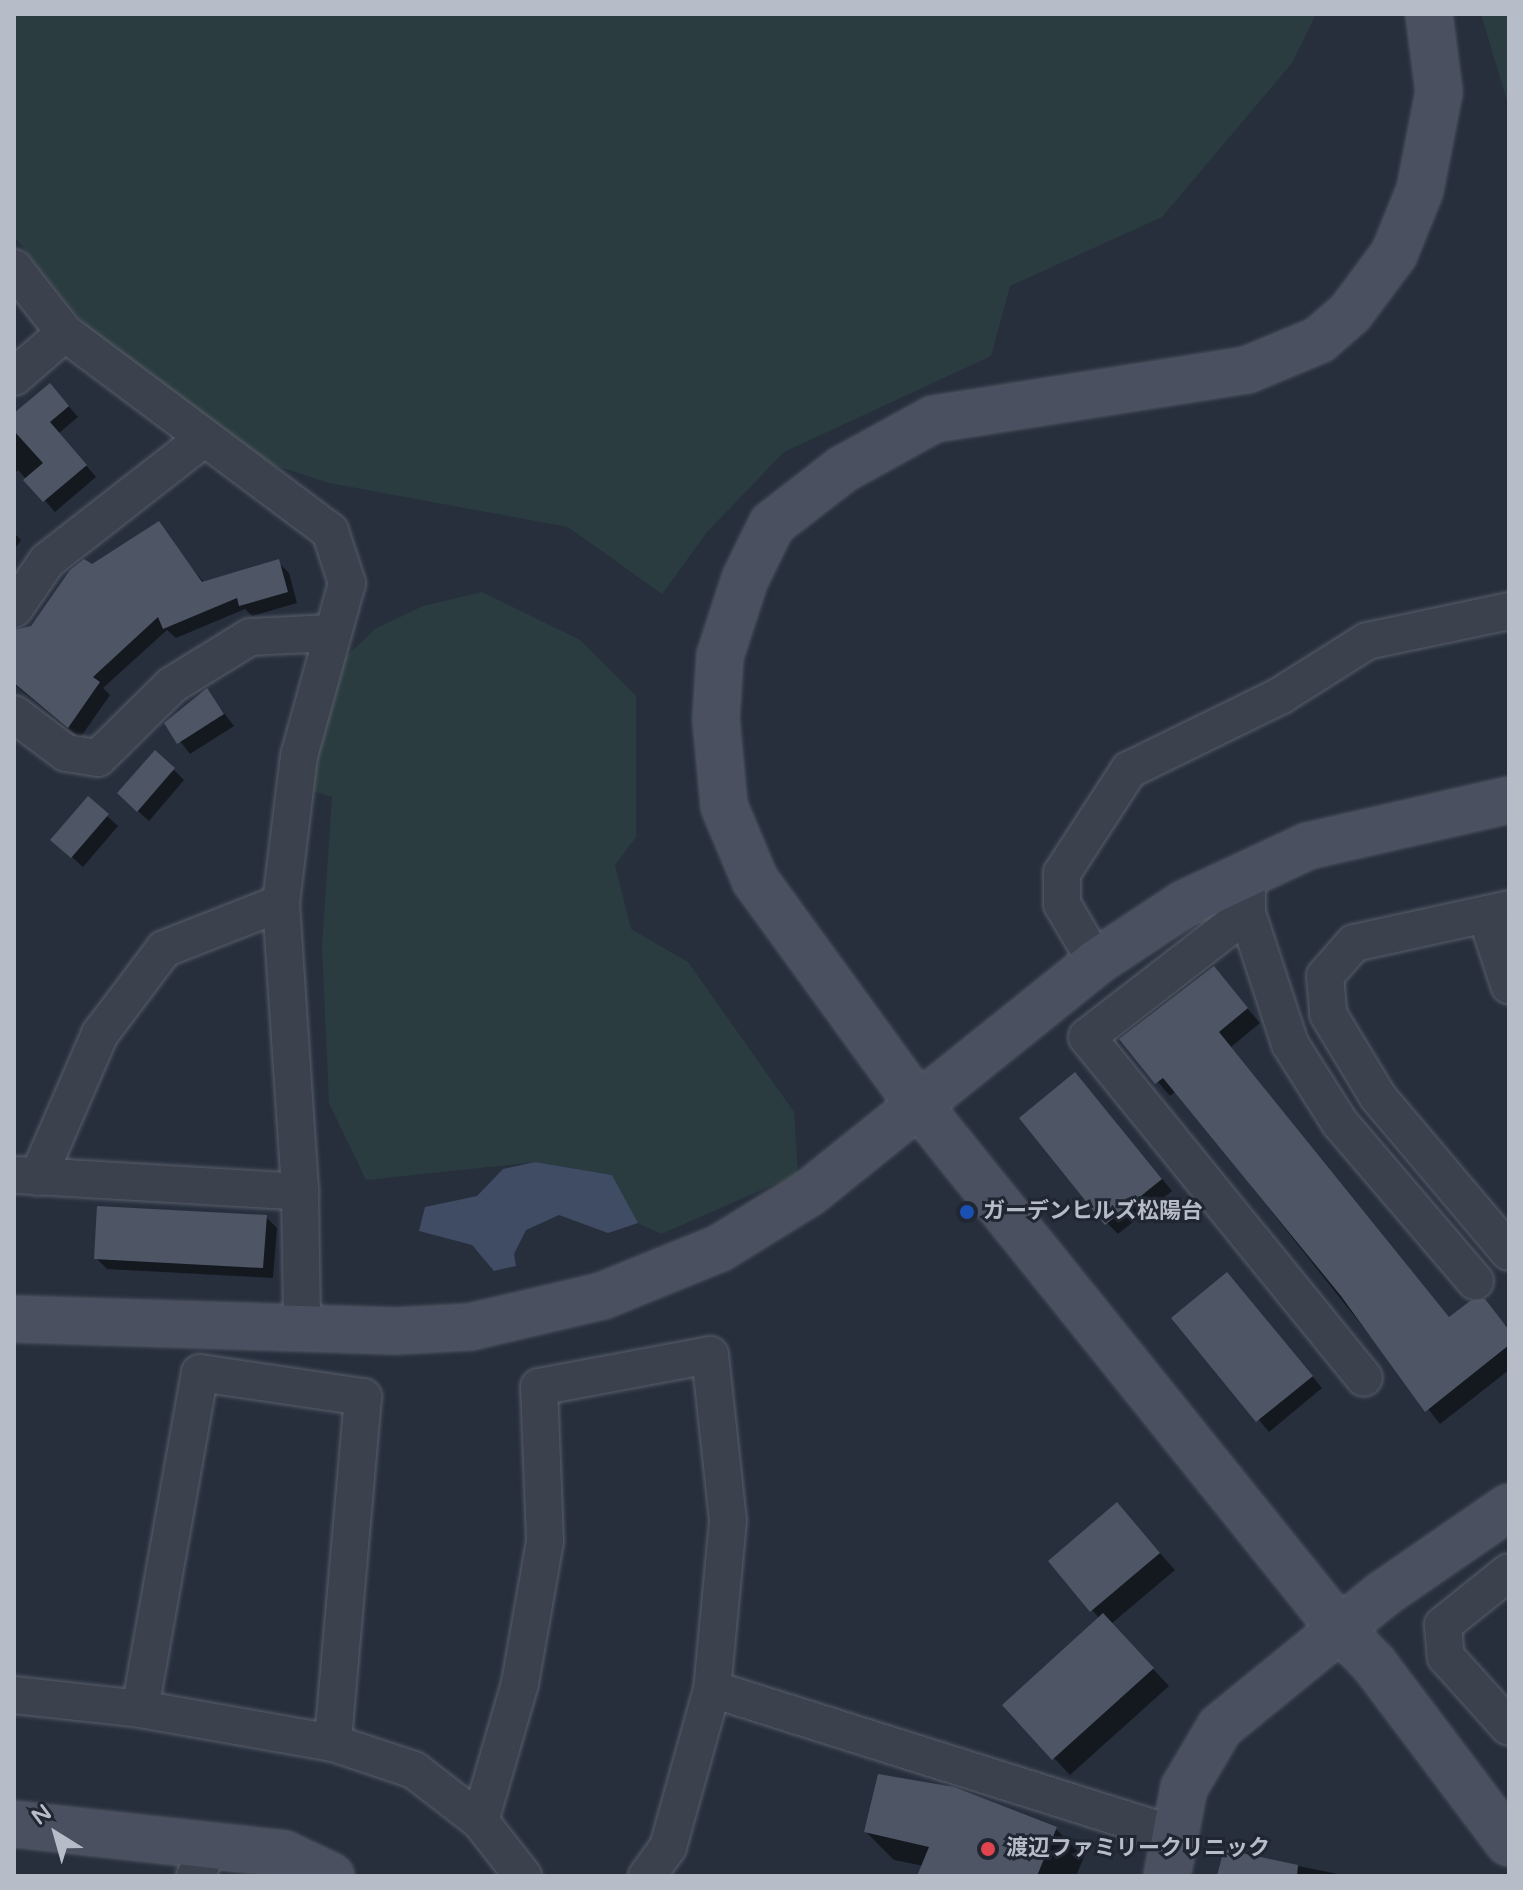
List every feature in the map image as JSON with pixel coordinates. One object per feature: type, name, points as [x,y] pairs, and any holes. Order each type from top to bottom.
[{"type":"street","points":[[1429,14],[1439,92],[1420,190],[1394,254],[1350,313],[1319,340],[1247,370],[934,419],[843,469],[772,524],[745,579],[720,656],[716,719],[724,806],[755,880],[917,1103],[1339,1628],[1374,1664],[1509,1843]]},
{"type":"street","points":[[14,268],[65,333],[330,531],[347,583],[299,756],[281,903],[300,1192],[302,1326]]},
{"type":"street","points":[[14,377],[65,333]]},
{"type":"street","points":[[14,609],[47,561],[203,439]]},
{"type":"street","points":[[1096,962],[1062,904],[1062,873],[1129,770],[1280,696],[1367,641],[1509,611]]},
{"type":"street","points":[[14,714],[66,753],[98,758],[172,685],[250,637],[331,633]]},
{"type":"street","points":[[1364,1378],[1087,1037],[1247,892],[1373,828],[1509,800]]},
{"type":"street","points":[[14,1319],[396,1331],[470,1327],[602,1296],[720,1248],[768,1220],[809,1193],[1096,962],[1184,904],[1247,892]]},
{"type":"street","points":[[1247,892],[1290,1044],[1340,1123],[1475,1281]]},
{"type":"street","points":[[281,903],[164,949],[100,1034],[26,1176],[300,1192]]},
{"type":"street","points":[[1509,985],[1498,914],[1354,943],[1325,976],[1328,1014],[1378,1097],[1509,1252]]},
{"type":"street","points":[[480,1821],[520,1683],[545,1541],[539,1387],[710,1355],[728,1521],[712,1689],[668,1847],[647,1876]]},
{"type":"street","points":[[140,1709],[200,1373],[363,1397],[333,1743]]},
{"type":"street","points":[[712,1689],[1170,1856],[1184,1788],[1220,1727],[1339,1628],[1509,1507]]},
{"type":"street","points":[[1509,1572],[1443,1625],[1446,1657],[1509,1727]]},
{"type":"street","points":[[14,1695],[140,1709],[333,1743],[414,1770],[480,1821],[523,1876]]},
{"type":"street","points":[[14,1824],[203,1861],[284,1854],[331,1876]]},
{"type":"shaded area","points":[[14,14],[1316,14],[1292,63],[1162,217],[1010,286],[991,356],[784,452],[707,532],[662,594],[568,527],[329,483],[242,455],[125,374],[14,236]]},
{"type":"shaded area","points":[[1481,14],[1509,14],[1509,108],[1503,87]]},
{"type":"shaded area","points":[[482,592],[580,640],[636,696],[636,837],[615,865],[631,929],[688,962],[794,1112],[798,1174],[661,1234],[638,1223],[612,1175],[535,1162],[366,1180],[329,1103],[322,946],[332,797],[304,788],[334,668],[375,629],[423,606]]},
{"type":"water","points":[[535,1162],[612,1175],[638,1223],[608,1233],[559,1215],[526,1230],[514,1254],[516,1266],[494,1271],[472,1245],[419,1231],[425,1207],[477,1196],[503,1169]]},
{"type":"building","points":[[50,383],[69,406],[50,422],[87,465],[43,502],[23,480],[43,463],[14,431],[14,413]]},
{"type":"building","points":[[159,521],[202,582],[279,559],[288,592],[239,606],[237,598],[163,629],[158,617],[93,677],[100,682],[68,728],[14,683],[14,630],[31,626],[70,570],[84,559],[92,564]]},
{"type":"building","points":[[207,688],[224,714],[177,744],[164,723]]},
{"type":"building","points":[[155,750],[175,768],[137,812],[117,793]]},
{"type":"building","points":[[88,796],[109,814],[71,858],[50,840]]},
{"type":"building","points":[[1214,966],[1248,1008],[1219,1032],[1449,1317],[1470,1301],[1485,1299],[1509,1330],[1509,1345],[1425,1412],[1341,1296],[1163,1078],[1155,1084],[1119,1039]]},
{"type":"building","points":[[1075,1072],[1162,1179],[1105,1225],[1019,1118]]},
{"type":"building","points":[[97,1206],[267,1215],[263,1268],[94,1259]]},
{"type":"building","points":[[1227,1272],[1313,1376],[1256,1422],[1171,1318]]},
{"type":"building","points":[[1117,1502],[1160,1553],[1090,1612],[1048,1561]]},
{"type":"building","points":[[1103,1613],[1154,1668],[1052,1760],[1002,1705]]},
{"type":"building","name":"渡辺ファミリークリニック","points":[[878,1774],[954,1787],[1057,1827],[1037,1876],[917,1876],[929,1847],[864,1832]]},
{"type":"building","points":[[1224,1849],[1298,1865],[1297,1876],[1217,1876]]},
{"type":"place","name":"ガーデンヒルズ松陽台","points":[[967,1212]]},
{"type":"place","name":"渡辺ファミリークリニック","points":[[988,1849]]}]
